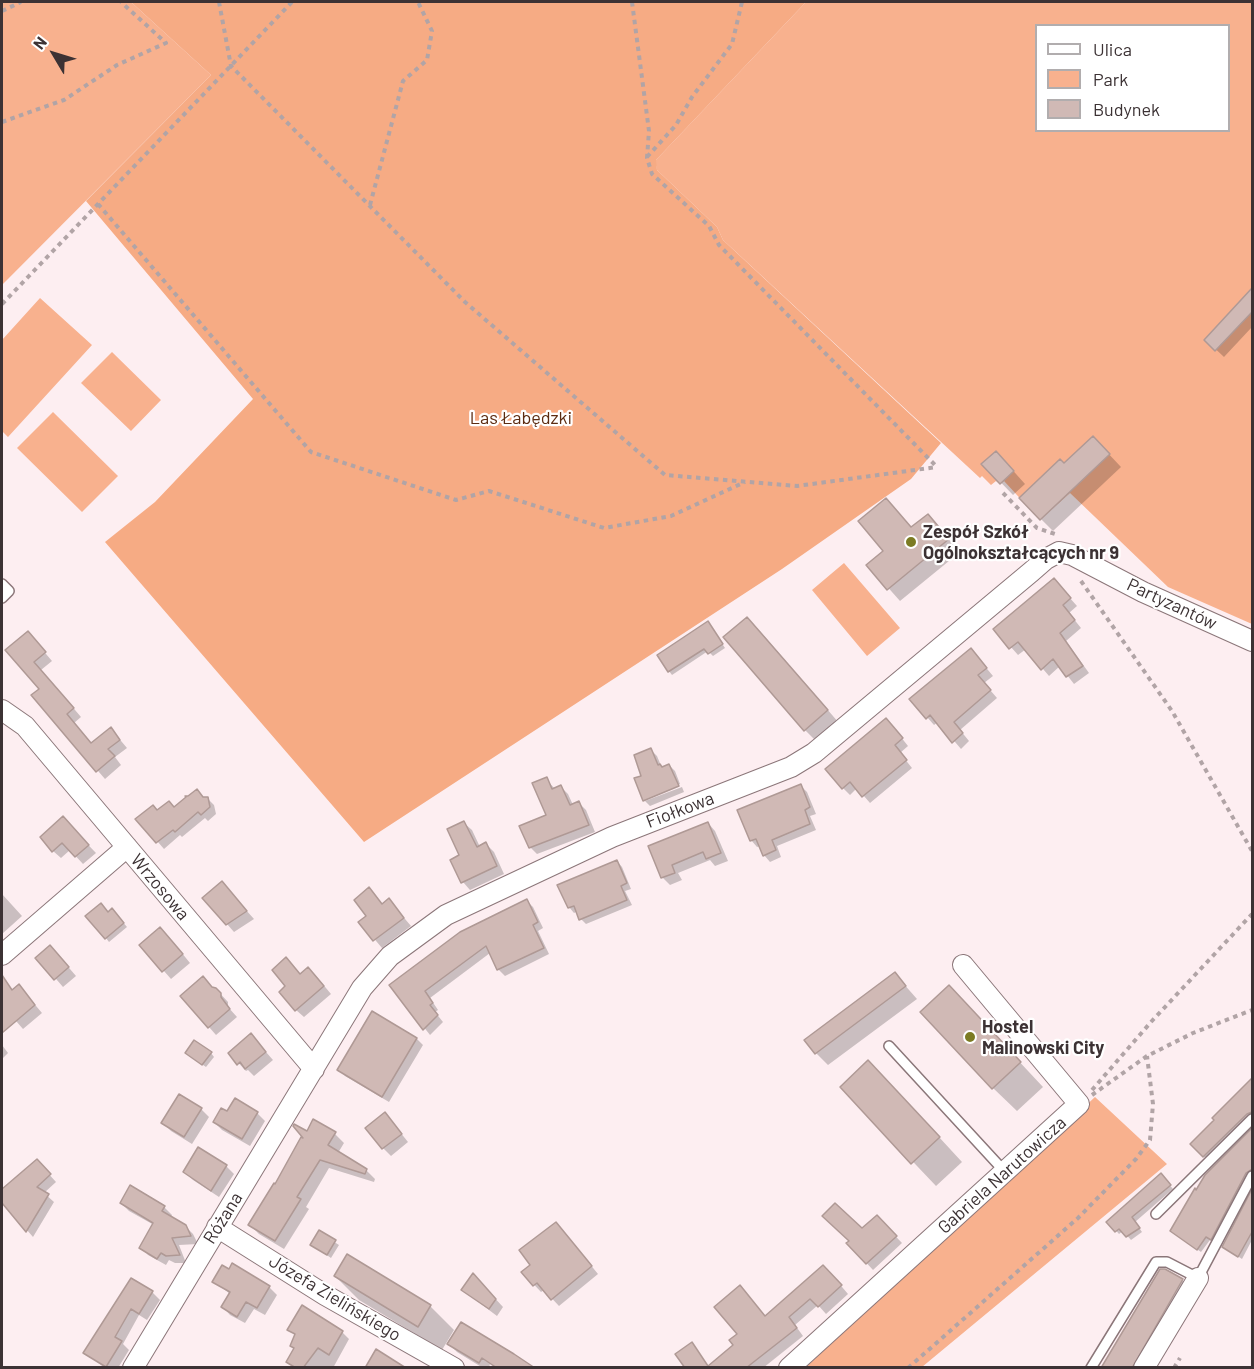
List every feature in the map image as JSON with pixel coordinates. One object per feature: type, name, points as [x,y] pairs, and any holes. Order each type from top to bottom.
[{"type":"street","name":"Partyzantów","points":[[1059,552],[1072,555],[1143,592],[1252,641]]},
{"type":"street","name":"Fiołkowa","points":[[314,1069],[362,988],[390,957],[446,915],[612,837],[791,767],[814,753],[1038,565],[1059,552]]},
{"type":"street","name":"Wrzosowa","points":[[2,710],[25,726],[314,1069]]},
{"type":"street","points":[[2,954],[127,847]]},
{"type":"street","name":"Gabriela Narutowicza","points":[[789,1368],[1079,1104],[963,964]]},
{"type":"street","name":"Różana","points":[[133,1368],[314,1069]]},
{"type":"street","name":"Józefa Zielińskiego","points":[[217,1227],[326,1295],[454,1368]]},
{"type":"street","points":[[1144,1368],[1198,1278]]},
{"type":"lane","points":[[2,584],[9,591],[2,598]]},
{"type":"lane","points":[[889,1046],[1005,1172]]},
{"type":"lane","points":[[1156,1214],[1252,1119]]},
{"type":"lane","points":[[1091,1368],[1156,1262],[1167,1262],[1198,1278],[1252,1176]]},
{"type":"path","points":[[2,10],[21,2]]},
{"type":"path","points":[[2,122],[64,100],[117,65],[166,43],[121,2]]},
{"type":"path","points":[[219,2],[231,66],[465,302],[665,475],[797,486],[937,467],[719,245],[709,226],[652,174],[647,158],[649,131],[632,2]]},
{"type":"path","points":[[2,304],[292,2]]},
{"type":"path","points":[[370,206],[403,81],[427,60],[432,31],[418,2]]},
{"type":"path","points":[[647,158],[676,125],[692,97],[732,44],[742,2]]},
{"type":"path","points":[[98,204],[311,452],[456,500],[489,491],[604,528],[671,516],[745,482]]},
{"type":"path","points":[[1085,579],[1077,575],[1172,711],[1252,851]]},
{"type":"path","points":[[1079,1104],[1151,1022],[1252,914]]},
{"type":"path","points":[[1079,1104],[1147,1056],[1193,1033],[1252,1010]]},
{"type":"path","points":[[908,1368],[1078,1218],[1136,1159],[1150,1140],[1153,1104],[1147,1056]]},
{"type":"path","points":[[1174,1368],[1180,1358]]},
{"type":"green space","points":[[2,2],[131,2],[211,75],[2,285]]},
{"type":"green space","name":"Las Łabędzki","points":[[131,2],[806,2],[656,160],[657,170],[717,227],[723,240],[941,443],[911,479],[782,569],[364,842],[105,542],[155,502],[253,399],[86,201],[211,75]]},
{"type":"green space","points":[[806,2],[1252,2],[1252,624],[1168,587],[1070,493],[1040,520],[1004,481],[1000,484],[996,481],[991,485],[982,476],[980,478],[723,240],[717,227],[657,170],[655,161]]},
{"type":"green space","points":[[40,298],[92,345],[8,437],[2,431],[2,340]]},
{"type":"green space","points":[[112,352],[161,400],[131,431],[81,383]]},
{"type":"green space","points":[[53,412],[118,476],[82,512],[17,448]]},
{"type":"green space","points":[[844,563],[900,628],[867,656],[812,590]]},
{"type":"green space","points":[[1095,1097],[1167,1164],[922,1367],[805,1368]]},
{"type":"building","points":[[1252,288],[1252,312],[1215,351],[1204,340]]},
{"type":"building","points":[[1093,436],[1110,454],[1040,520],[1019,498],[1060,459],[1064,463]]},
{"type":"building","points":[[996,451],[1014,471],[1000,484],[981,464]]},
{"type":"building","name":"Zespół Szkół Ogólnokształcących nr 9","points":[[886,498],[911,527],[928,514],[949,539],[887,590],[866,565],[883,551],[858,521]]},
{"type":"building","points":[[1054,578],[1071,598],[1063,605],[1075,620],[1060,633],[1083,666],[1066,677],[1053,659],[1041,670],[1018,642],[1009,649],[993,629]]},
{"type":"building","points":[[747,617],[828,710],[804,731],[723,637]]},
{"type":"building","points":[[708,621],[723,644],[708,654],[704,649],[668,672],[657,655]]},
{"type":"building","points":[[28,631],[46,652],[34,662],[74,708],[67,714],[91,743],[111,727],[120,740],[108,749],[115,756],[96,772],[31,695],[39,689],[5,650]]},
{"type":"building","points":[[971,648],[987,668],[978,675],[991,690],[954,722],[963,733],[952,743],[930,715],[926,719],[909,699]]},
{"type":"building","points":[[886,718],[903,738],[895,745],[907,760],[862,797],[850,782],[842,789],[825,769]]},
{"type":"building","points":[[651,748],[658,765],[662,767],[669,764],[679,786],[643,801],[634,778],[641,776],[634,755]]},
{"type":"building","points":[[547,777],[552,789],[561,785],[570,805],[579,801],[589,825],[529,848],[519,826],[546,815],[532,783]]},
{"type":"building","points":[[801,784],[810,807],[805,810],[810,824],[772,840],[776,850],[763,856],[756,839],[750,841],[737,810]]},
{"type":"building","points":[[197,789],[203,797],[208,797],[210,807],[201,815],[198,812],[175,832],[173,830],[156,843],[135,819],[153,805],[157,810],[169,801],[174,807],[185,796]]},
{"type":"building","points":[[63,816],[89,845],[75,857],[62,843],[52,852],[40,837]]},
{"type":"building","points":[[464,821],[477,847],[486,842],[497,866],[461,883],[450,860],[459,855],[447,829]]},
{"type":"building","points":[[708,822],[721,853],[706,859],[703,852],[672,865],[675,873],[661,878],[648,846]]},
{"type":"building","points":[[617,860],[627,883],[621,886],[627,900],[579,920],[574,906],[568,908],[557,885]]},
{"type":"building","points":[[222,881],[247,911],[226,925],[202,898]]},
{"type":"building","points":[[369,887],[382,904],[389,898],[404,918],[373,941],[358,922],[366,916],[354,900]]},
{"type":"building","points":[[527,899],[538,922],[533,925],[544,948],[497,970],[486,946],[425,991],[433,1003],[430,1005],[438,1015],[423,1030],[389,985],[460,932]]},
{"type":"building","points":[[101,903],[108,912],[112,908],[124,923],[105,939],[85,916]]},
{"type":"building","points":[[160,927],[183,954],[162,972],[139,945]]},
{"type":"building","points":[[50,945],[69,967],[54,980],[35,958]]},
{"type":"building","points":[[286,957],[300,974],[308,967],[324,986],[295,1011],[279,992],[285,986],[272,970]]},
{"type":"building","points":[[895,972],[906,986],[815,1054],[804,1040]]},
{"type":"building","points":[[2,975],[12,990],[19,984],[35,1005],[2,1033]]},
{"type":"building","points":[[203,976],[212,987],[221,993],[221,997],[230,1009],[208,1028],[180,996]]},
{"type":"building","points":[[949,985],[1021,1062],[992,1089],[920,1012]]},
{"type":"building","points":[[372,1011],[417,1038],[382,1097],[337,1070]]},
{"type":"building","points":[[251,1033],[266,1052],[245,1069],[240,1062],[237,1065],[228,1053]]},
{"type":"building","points":[[194,1040],[212,1052],[202,1065],[185,1053]]},
{"type":"building","points":[[868,1060],[940,1137],[911,1164],[840,1087]]},
{"type":"building","points":[[1252,1078],[1252,1112],[1247,1114],[1203,1157],[1190,1144]]},
{"type":"building","points":[[179,1094],[202,1108],[184,1137],[161,1123]]},
{"type":"building","points":[[235,1098],[258,1112],[242,1139],[213,1122],[221,1108],[227,1111]]},
{"type":"building","points":[[385,1112],[402,1134],[382,1149],[365,1128]]},
{"type":"building","points":[[313,1119],[336,1132],[328,1145],[367,1169],[365,1174],[320,1160],[297,1197],[301,1199],[275,1241],[248,1225],[275,1184],[301,1137],[303,1138],[293,1126],[294,1124],[307,1131]]},
{"type":"building","points":[[1252,1128],[1252,1169],[1246,1173],[1211,1240],[1206,1237],[1197,1250],[1170,1231],[1205,1175]]},
{"type":"building","points":[[198,1147],[227,1165],[211,1191],[183,1172]]},
{"type":"building","points":[[37,1159],[51,1174],[37,1187],[49,1194],[26,1232],[2,1203],[2,1189]]},
{"type":"building","points":[[1161,1173],[1171,1185],[1132,1217],[1140,1228],[1126,1237],[1119,1229],[1115,1232],[1106,1222]]},
{"type":"building","points":[[130,1185],[165,1206],[162,1211],[186,1225],[191,1236],[172,1238],[180,1255],[166,1256],[161,1253],[157,1259],[139,1248],[153,1223],[120,1203]]},
{"type":"building","points":[[1252,1189],[1252,1232],[1238,1257],[1222,1247]]},
{"type":"building","points":[[835,1203],[862,1228],[877,1215],[897,1236],[866,1264],[846,1243],[849,1241],[822,1216]]},
{"type":"building","points":[[556,1222],[592,1266],[551,1300],[537,1283],[533,1286],[521,1272],[530,1265],[519,1250]]},
{"type":"building","points":[[319,1230],[336,1240],[327,1255],[310,1245]]},
{"type":"building","points":[[347,1254],[431,1305],[418,1327],[334,1276]]},
{"type":"building","points":[[232,1263],[270,1286],[257,1308],[246,1302],[237,1317],[221,1307],[230,1292],[212,1282],[222,1265],[229,1269]]},
{"type":"building","points":[[823,1265],[842,1285],[818,1307],[810,1299],[789,1317],[797,1328],[746,1368],[685,1368],[675,1354],[692,1342],[708,1366],[733,1345],[729,1340],[737,1334],[714,1307],[740,1285],[765,1316]]},
{"type":"building","points":[[1160,1269],[1165,1269],[1183,1279],[1132,1368],[1101,1368]]},
{"type":"building","points":[[473,1273],[496,1299],[489,1309],[461,1290]]},
{"type":"building","points":[[131,1278],[153,1291],[139,1314],[131,1309],[115,1337],[122,1341],[106,1367],[83,1353]]},
{"type":"building","points":[[302,1305],[343,1331],[329,1355],[318,1348],[303,1368],[296,1368],[286,1362],[294,1348],[290,1346],[295,1334],[287,1330]]},
{"type":"building","points":[[461,1322],[535,1368],[497,1368],[482,1358],[479,1363],[447,1344]]},
{"type":"building","points":[[376,1349],[406,1368],[365,1368]]},
{"type":"place","name":"Zespół Szkół Ogólnokształcących nr 9","points":[[911,542]]},
{"type":"place","name":"Hostel Malinowski City","points":[[970,1037]]}]
